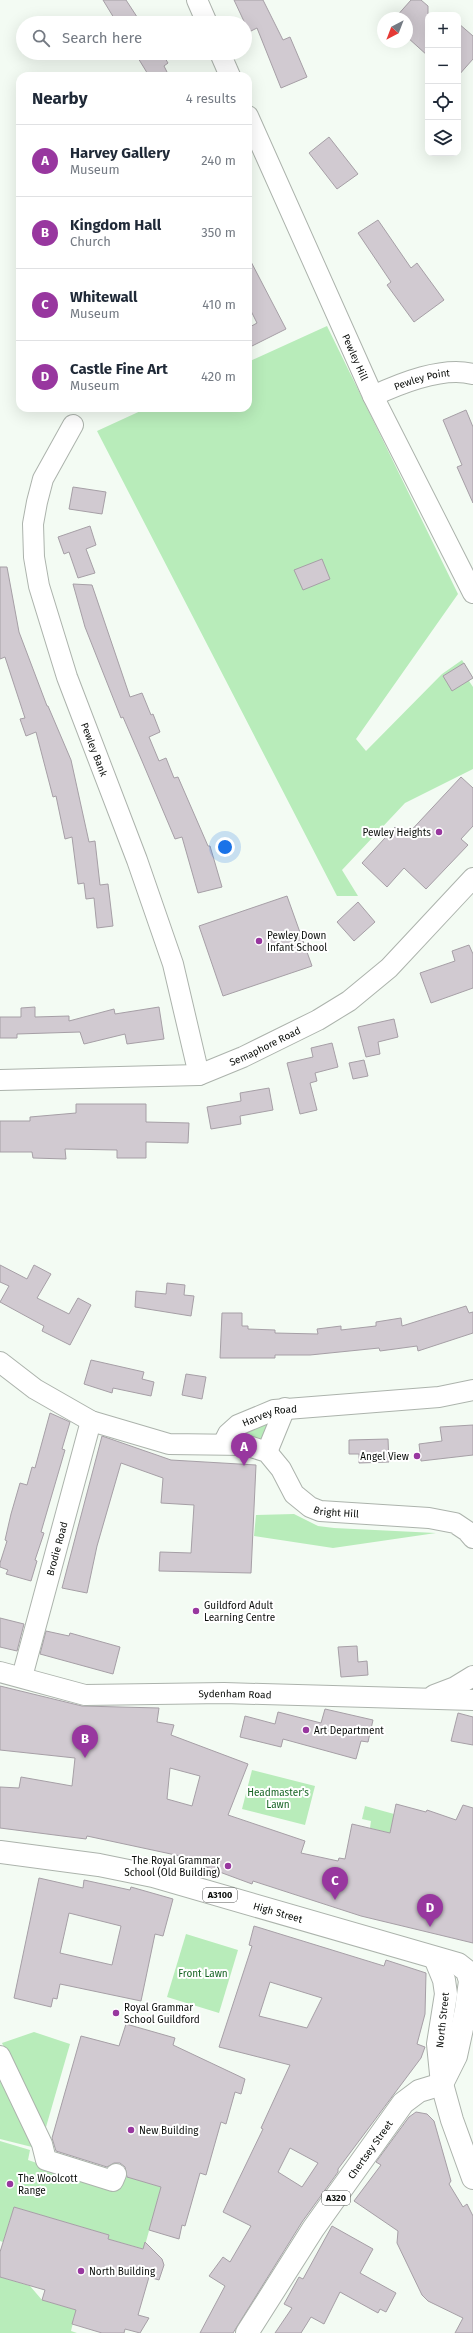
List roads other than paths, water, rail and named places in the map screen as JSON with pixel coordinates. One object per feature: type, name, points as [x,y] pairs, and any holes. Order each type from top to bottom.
[{"type":"main road","name":"High Street","points":[[0,1852],[99,1865],[153,1876],[458,1964],[467,1971],[471,1981]]},
{"type":"main road","name":"North Street","points":[[435,1958],[444,1980],[446,1994],[438,2044],[442,2084],[452,2120],[473,2178]]},
{"type":"main road","name":"North Street","points":[[442,2084],[456,2056],[471,1981]]},
{"type":"main road","name":"Chertsey Street","points":[[247,2333],[313,2229],[403,2103],[419,2091],[442,2084]]},
{"type":"street","points":[[197,0],[204,16]]},
{"type":"street","points":[[223,60],[228,72]]},
{"type":"street","name":"Pewley Hill","points":[[252,125],[373,396],[473,593]]},
{"type":"street","name":"Pewley Point","points":[[373,396],[396,385],[427,377],[463,371],[473,374]]},
{"type":"street","name":"Pewley Bank","points":[[73,425],[56,453],[43,479],[37,502],[33,524],[34,557],[39,586],[68,677],[137,860],[173,964],[200,1075]]},
{"type":"street","name":"Semaphore Road","points":[[0,1080],[200,1075],[288,1036],[348,1001],[389,968],[473,878]]},
{"type":"street","points":[[0,1362],[35,1389],[91,1421],[169,1444],[246,1445],[267,1452],[285,1408]]},
{"type":"street","name":"Harvey Road","points":[[223,1444],[228,1434],[238,1425],[274,1410],[438,1397],[473,1390]]},
{"type":"street","name":"Brodie Road","points":[[22,1677],[91,1421]]},
{"type":"street","name":"Bright Hill","points":[[267,1452],[281,1469],[294,1494],[310,1507],[320,1511],[436,1519],[455,1523],[467,1531],[473,1538]]},
{"type":"street","name":"Sydenham Road","points":[[0,1672],[85,1695],[224,1693],[473,1700]]},
{"type":"street","points":[[425,1699],[455,1687],[473,1676]]},
{"type":"street","points":[[0,2056],[42,2144],[46,2160],[113,2181],[116,2174]]},
{"type":"place","name":"Pewley Heights","points":[[439,832]]},
{"type":"place","name":"Pewley Down Infant School","points":[[259,941]]},
{"type":"place","name":"Angel View","points":[[417,1456]]},
{"type":"place","name":"Harvey Gallery","points":[[244,1466]]},
{"type":"place","name":"Guildford Adult Learning Centre","points":[[196,1611]]},
{"type":"place","name":"Art Department","points":[[306,1730]]},
{"type":"place","name":"Kingdom Hall","points":[[85,1758]]},
{"type":"place","name":"The Royal Grammar School (Old Building)","points":[[228,1866]]},
{"type":"place","name":"Whitewall","points":[[335,1900]]},
{"type":"place","name":"Castle Fine Art","points":[[430,1927]]},
{"type":"place","name":"Royal Grammar School Guildford","points":[[116,2013]]},
{"type":"place","name":"New Building","points":[[131,2130]]},
{"type":"place","name":"The Woolcott Range","points":[[10,2184]]},
{"type":"place","name":"North Building","points":[[81,2271]]},
{"type":"park label","name":"Headmaster's Lawn","points":[[278,1798]]},
{"type":"park label","name":"Front Lawn","points":[[203,1973]]}]
